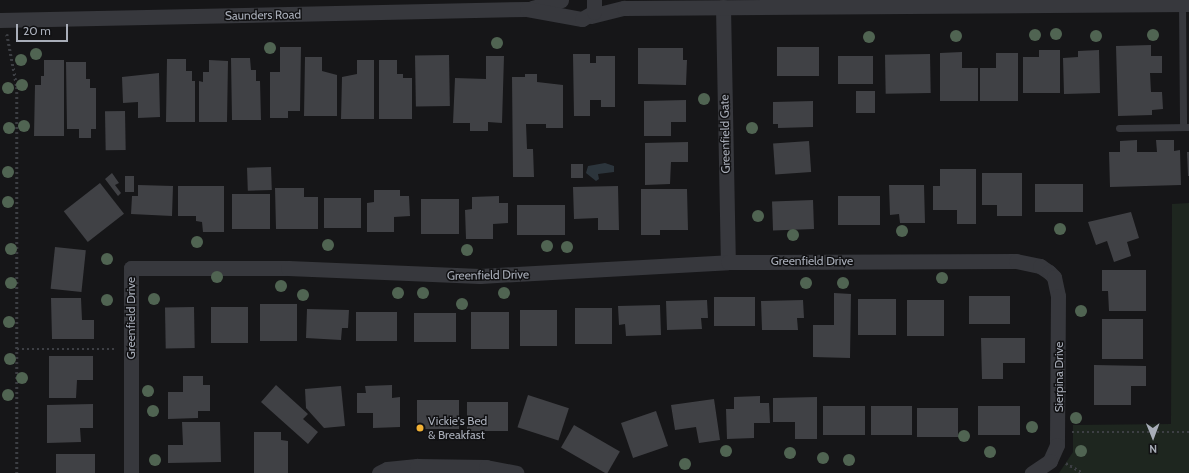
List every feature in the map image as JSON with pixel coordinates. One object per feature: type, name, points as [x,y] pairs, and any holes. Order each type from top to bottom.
[{"type":"street","name":"Saunders Road","points":[[527,9],[561,0]]},
{"type":"street","points":[[568,0],[568,10],[584,17],[595,8],[594,0]]},
{"type":"street","name":"Saunders Road","points":[[599,0],[624,8]]},
{"type":"street","name":"Saunders Road","points":[[0,20],[527,9],[584,17],[624,8],[1185,4]]},
{"type":"street","name":"Greenfield Gate","points":[[723,7],[728,262]]},
{"type":"street","name":"Greenfield Drive","points":[[132,473],[131,268],[288,268],[480,276],[728,262],[1016,261],[1040,266],[1048,272]]},
{"type":"street","name":"Sierpina Drive","points":[[1032,473],[1050,461],[1055,453],[1058,438],[1058,296],[1054,277],[1048,272]]},
{"type":"street","points":[[379,473],[387,469],[417,466],[486,467],[516,473]]},
{"type":"lane","points":[[1119,128],[1186,127],[1185,4]]},
{"type":"path","points":[[8,43],[17,87],[17,473]]},
{"type":"path","points":[[17,349],[118,349]]},
{"type":"path","points":[[1071,432],[1189,432]]},
{"type":"path","points":[[1065,463],[1083,473]]},
{"type":"shaded area","points":[[605,163],[614,166],[614,172],[598,174],[599,179],[596,181],[586,173],[588,166]]},
{"type":"shaded area","points":[[1189,203],[1189,473],[1059,473],[1073,452],[1073,425],[1171,424],[1172,204]]},
{"type":"building","points":[[1151,45],[1151,56],[1162,56],[1162,73],[1150,73],[1151,92],[1162,92],[1163,109],[1152,110],[1152,115],[1118,116],[1116,46]]},
{"type":"building","points":[[280,47],[301,47],[300,111],[288,111],[288,118],[270,118],[270,72],[280,72]]},
{"type":"building","points":[[777,47],[819,47],[819,76],[777,76]]},
{"type":"building","points":[[638,48],[683,48],[683,60],[687,60],[686,85],[638,84]]},
{"type":"building","points":[[1039,50],[1060,50],[1060,93],[1023,93],[1023,57],[1039,57]]},
{"type":"building","points":[[1099,50],[1100,93],[1064,94],[1063,58],[1078,57],[1078,51]]},
{"type":"building","points":[[962,52],[962,68],[978,68],[978,101],[940,101],[940,53]]},
{"type":"building","points":[[996,53],[1018,53],[1018,101],[980,101],[980,68],[996,68]]},
{"type":"building","points":[[573,54],[590,54],[590,63],[596,63],[596,56],[615,56],[615,107],[601,107],[601,100],[590,100],[590,116],[574,116]]},
{"type":"building","points":[[930,54],[931,93],[886,94],[885,55]]},
{"type":"building","points":[[449,55],[450,106],[416,107],[415,56]]},
{"type":"building","points":[[486,56],[504,56],[502,123],[488,122],[488,131],[470,131],[470,123],[453,123],[455,78],[486,79]]},
{"type":"building","points":[[838,56],[873,56],[873,84],[838,84]]},
{"type":"building","points":[[305,57],[322,57],[322,71],[337,75],[337,116],[304,116]]},
{"type":"building","points":[[231,58],[250,58],[251,70],[256,70],[256,81],[260,81],[261,120],[232,120]]},
{"type":"building","points":[[167,59],[186,59],[186,71],[192,71],[192,81],[195,81],[195,122],[166,122]]},
{"type":"building","points":[[44,60],[64,60],[64,136],[34,136],[35,85],[41,85],[41,76],[44,76]]},
{"type":"building","points":[[209,60],[228,61],[227,122],[199,122],[199,81],[203,82],[203,72],[209,72]]},
{"type":"building","points":[[357,60],[374,60],[374,119],[341,119],[342,77],[357,74]]},
{"type":"building","points":[[379,60],[397,60],[397,74],[403,74],[403,78],[412,78],[412,119],[379,119]]},
{"type":"building","points":[[66,62],[86,62],[86,79],[90,79],[90,88],[96,88],[96,129],[91,129],[91,138],[79,138],[79,129],[67,129]]},
{"type":"building","points":[[159,73],[160,117],[138,118],[138,102],[123,103],[122,77]]},
{"type":"building","points":[[525,74],[537,74],[537,82],[563,85],[563,128],[546,128],[546,124],[526,124],[527,149],[533,149],[534,177],[513,177],[512,77],[525,77]]},
{"type":"building","points":[[856,91],[875,91],[875,113],[856,113]]},
{"type":"building","points":[[686,100],[686,122],[671,122],[671,136],[644,136],[644,101]]},
{"type":"building","points":[[813,101],[813,127],[778,128],[778,124],[773,124],[773,102]]},
{"type":"building","points":[[105,111],[125,111],[126,150],[106,150]]},
{"type":"building","points":[[1137,140],[1137,152],[1157,152],[1156,140],[1174,140],[1174,151],[1180,150],[1181,185],[1110,187],[1109,152],[1120,152],[1120,141]]},
{"type":"building","points":[[809,141],[811,172],[775,174],[773,144]]},
{"type":"building","points":[[688,142],[688,162],[671,162],[670,184],[645,185],[645,143]]},
{"type":"building","points":[[1187,152],[1189,152],[1189,176],[1188,176]]},
{"type":"building","points":[[571,164],[583,164],[583,178],[571,178]]},
{"type":"building","points":[[271,167],[272,190],[248,191],[247,168]]},
{"type":"building","points":[[940,169],[976,169],[976,224],[957,224],[957,210],[933,210],[933,186],[940,186]]},
{"type":"building","points":[[112,173],[119,183],[115,185],[121,193],[118,196],[105,179]]},
{"type":"building","points":[[982,173],[1022,173],[1022,216],[997,216],[997,205],[982,205]]},
{"type":"building","points":[[125,176],[134,176],[134,192],[125,192]]},
{"type":"building","points":[[100,183],[124,214],[88,242],[64,211]]},
{"type":"building","points":[[1035,184],[1083,184],[1083,212],[1035,212]]},
{"type":"building","points":[[138,185],[173,186],[172,216],[131,214],[132,196],[138,196]]},
{"type":"building","points":[[889,185],[924,185],[925,223],[900,223],[899,214],[890,215]]},
{"type":"building","points":[[178,186],[224,186],[224,232],[203,232],[202,222],[196,221],[196,216],[178,216]]},
{"type":"building","points":[[618,186],[619,230],[598,230],[598,218],[574,219],[573,187]]},
{"type":"building","points":[[275,188],[304,188],[304,197],[318,197],[318,229],[276,229]]},
{"type":"building","points":[[641,189],[687,189],[688,230],[660,230],[660,235],[641,235]]},
{"type":"building","points":[[374,190],[400,190],[400,196],[409,196],[410,216],[394,217],[394,232],[367,232],[367,203],[374,202]]},
{"type":"building","points":[[232,194],[270,194],[270,229],[232,229]]},
{"type":"building","points":[[499,196],[499,203],[508,203],[508,223],[493,224],[493,239],[466,239],[465,210],[472,209],[472,197]]},
{"type":"building","points":[[838,196],[880,196],[880,225],[838,225]]},
{"type":"building","points":[[324,198],[361,198],[361,228],[324,228]]},
{"type":"building","points":[[421,199],[459,199],[459,234],[421,234]]},
{"type":"building","points":[[813,200],[814,229],[773,230],[772,201]]},
{"type":"building","points":[[517,205],[565,205],[565,235],[517,235]]},
{"type":"building","points":[[1131,212],[1139,238],[1127,242],[1131,256],[1114,262],[1107,241],[1096,245],[1088,222]]},
{"type":"building","points":[[55,247],[86,250],[81,292],[51,289]]},
{"type":"building","points":[[1102,270],[1146,270],[1146,311],[1109,311],[1108,291],[1102,291]]},
{"type":"building","points":[[834,293],[851,294],[850,358],[813,357],[813,325],[834,325]]},
{"type":"building","points":[[969,296],[1010,296],[1010,324],[969,324]]},
{"type":"building","points":[[714,297],[755,297],[755,326],[714,326]]},
{"type":"building","points":[[51,298],[81,298],[82,320],[94,320],[94,339],[52,339]]},
{"type":"building","points":[[858,299],[896,299],[896,335],[858,335]]},
{"type":"building","points":[[707,300],[708,318],[701,318],[702,329],[667,330],[666,301]]},
{"type":"building","points":[[803,300],[804,318],[797,318],[798,330],[762,330],[761,301]]},
{"type":"building","points":[[907,300],[944,300],[944,336],[907,336]]},
{"type":"building","points":[[260,304],[297,304],[297,341],[260,341]]},
{"type":"building","points":[[660,305],[661,335],[626,336],[625,324],[619,325],[618,306]]},
{"type":"building","points":[[194,307],[195,348],[166,348],[165,308]]},
{"type":"building","points":[[211,307],[248,307],[248,343],[211,343]]},
{"type":"building","points":[[575,308],[612,308],[612,344],[575,344]]},
{"type":"building","points":[[307,309],[349,310],[348,328],[342,328],[341,340],[306,338]]},
{"type":"building","points":[[520,310],[557,310],[557,346],[520,346]]},
{"type":"building","points":[[356,312],[397,312],[397,341],[356,341]]},
{"type":"building","points":[[471,312],[509,312],[509,349],[471,349]]},
{"type":"building","points":[[414,313],[456,313],[456,342],[414,342]]},
{"type":"building","points":[[1102,319],[1143,319],[1143,359],[1102,359]]},
{"type":"building","points":[[981,338],[1025,338],[1025,363],[1003,363],[1003,379],[982,379]]},
{"type":"building","points":[[49,356],[93,356],[93,380],[77,380],[76,398],[49,398]]},
{"type":"building","points":[[1094,365],[1146,366],[1146,386],[1131,386],[1131,405],[1094,405]]},
{"type":"building","points":[[183,376],[203,376],[203,385],[210,385],[210,411],[198,411],[198,418],[168,419],[168,392],[183,392]]},
{"type":"building","points":[[276,385],[308,414],[303,419],[318,432],[308,444],[261,402]]},
{"type":"building","points":[[392,385],[392,398],[400,397],[400,427],[373,428],[373,413],[357,413],[357,393],[366,393],[365,386]]},
{"type":"building","points":[[341,386],[345,426],[324,428],[306,408],[305,389]]},
{"type":"building","points":[[528,395],[569,408],[558,441],[517,427]]},
{"type":"building","points":[[760,396],[760,403],[769,403],[770,423],[754,423],[754,438],[727,439],[726,409],[734,409],[734,397]]},
{"type":"building","points":[[817,397],[817,439],[795,439],[795,422],[773,422],[773,398]]},
{"type":"building","points":[[714,399],[720,440],[699,443],[696,427],[675,430],[671,405]]},
{"type":"building","points":[[417,400],[459,400],[459,429],[417,429]]},
{"type":"building","points":[[467,402],[508,402],[508,431],[467,431]]},
{"type":"building","points":[[93,404],[93,428],[80,428],[81,442],[47,443],[47,405]]},
{"type":"building","points":[[823,406],[865,406],[865,435],[823,435]]},
{"type":"building","points":[[871,406],[912,406],[912,435],[871,435]]},
{"type":"building","points":[[978,406],[1020,406],[1020,435],[978,435]]},
{"type":"building","points":[[917,408],[958,408],[958,437],[917,437]]},
{"type":"building","points":[[656,411],[668,446],[633,458],[621,423]]},
{"type":"building","points":[[182,422],[220,422],[221,462],[168,463],[168,445],[183,445]]},
{"type":"building","points":[[574,425],[620,452],[607,473],[605,473],[561,448]]},
{"type":"building","points":[[254,432],[281,432],[281,440],[288,441],[288,473],[254,473]]},
{"type":"building","points":[[56,454],[95,454],[95,473],[56,473]]},
{"type":"place","name":"Vickie's Bed & Breakfast","points":[[420,428]]}]
